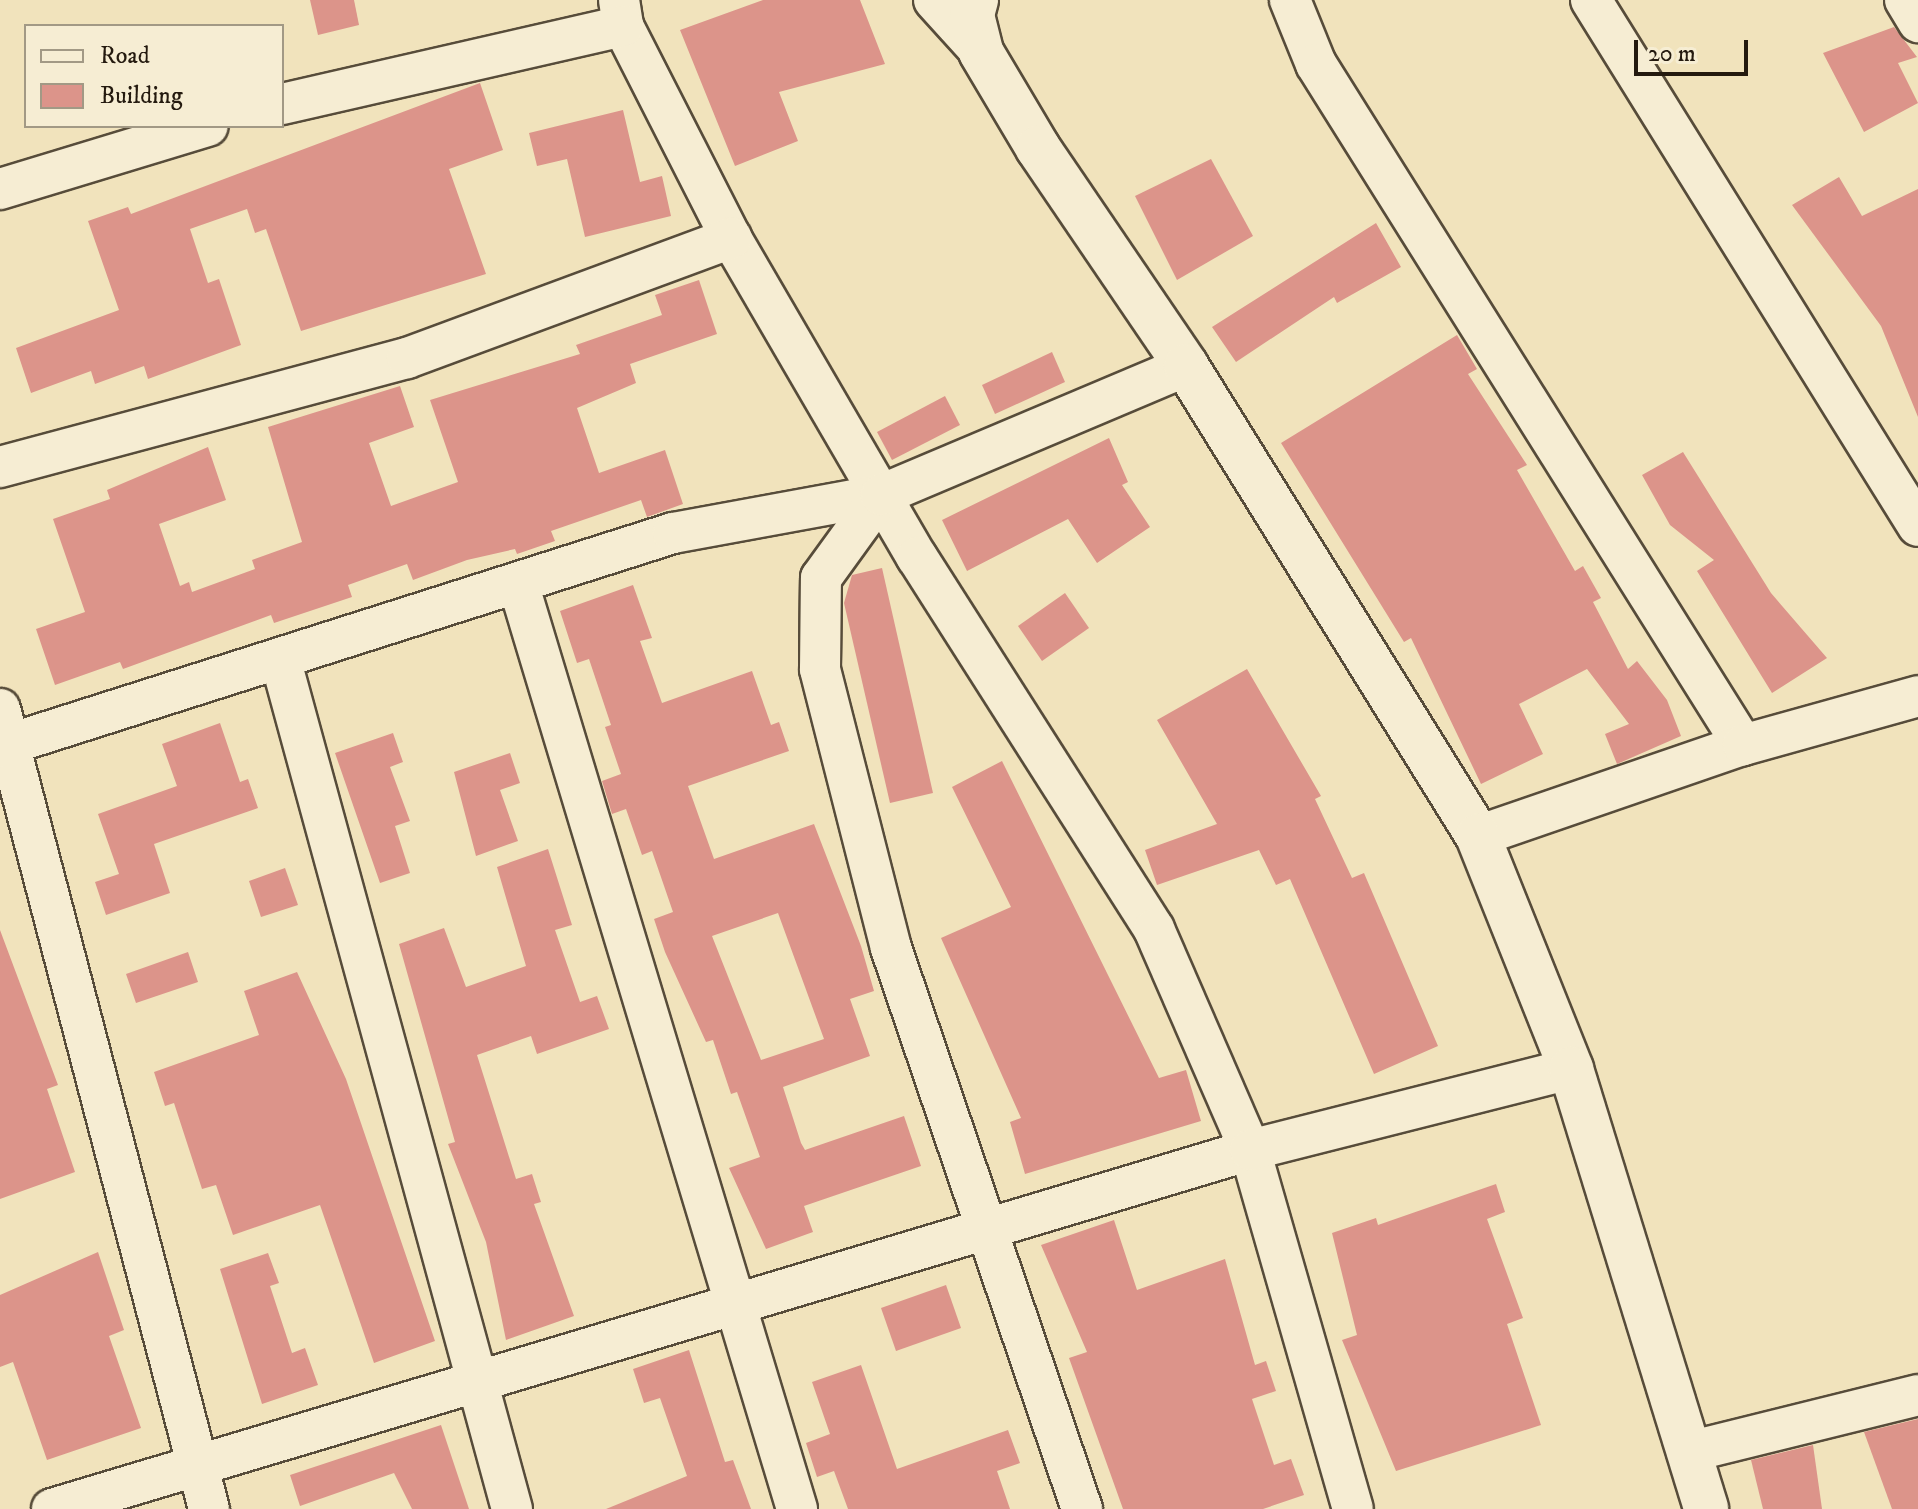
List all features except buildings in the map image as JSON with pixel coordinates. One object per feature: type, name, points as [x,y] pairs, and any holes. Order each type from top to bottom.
[{"type":"street","points":[[934,0],[981,52],[1186,366],[1478,836],[1571,1069],[1692,1451],[1706,1509]]},
{"type":"street","points":[[976,0],[972,15],[981,52]]},
{"type":"street","points":[[1290,0],[1316,64],[1743,745]]},
{"type":"street","points":[[1591,0],[1918,526]]},
{"type":"street","points":[[1905,0],[1918,22]]},
{"type":"street","points":[[284,103],[621,13],[731,238],[881,495],[1154,929],[1250,1150],[1353,1509]]},
{"type":"street","points":[[0,189],[201,128]]},
{"type":"street","points":[[0,467],[407,358],[731,238]]},
{"type":"street","points":[[209,1509],[3,734],[280,658],[673,533],[881,495],[1186,366]]},
{"type":"street","points":[[881,495],[821,578],[820,669],[891,948],[1082,1509]]},
{"type":"street","points":[[518,583],[797,1509]]},
{"type":"street","points":[[280,658],[475,1386],[512,1509]]},
{"type":"street","points":[[1478,836],[1743,745],[1918,696]]},
{"type":"street","points":[[52,1509],[989,1234],[1250,1150],[1571,1069]]},
{"type":"street","points":[[1692,1451],[1918,1395]]}]
